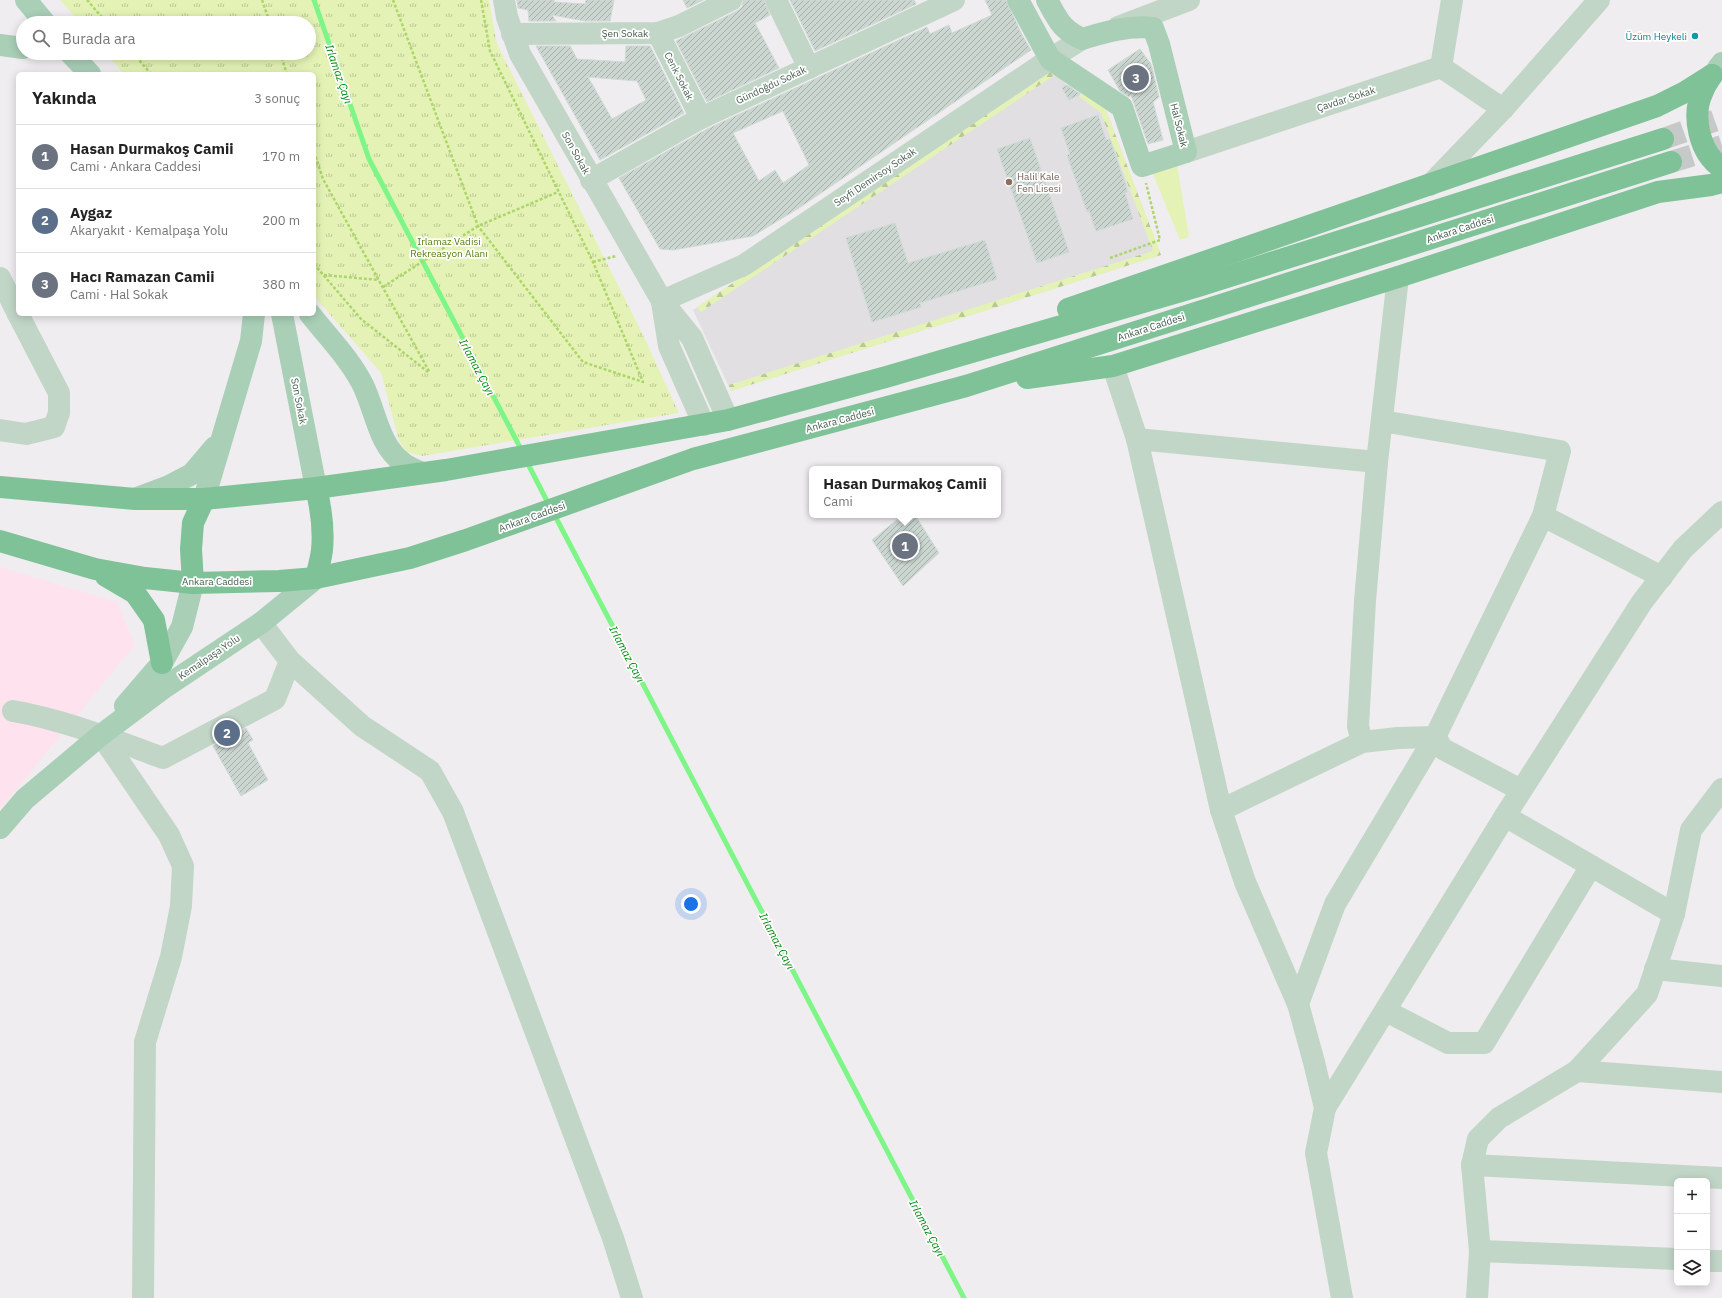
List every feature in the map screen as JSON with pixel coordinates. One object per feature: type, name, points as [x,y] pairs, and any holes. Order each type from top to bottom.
[{"type":"highway","points":[[1719,68],[1702,92],[1697,112],[1699,132],[1706,151],[1722,168]]},
{"type":"highway","points":[[886,377],[1038,320],[1657,106],[1685,92],[1719,68]]},
{"type":"highway","points":[[0,487],[135,499],[204,499],[316,488],[446,470],[728,420],[886,377],[1195,287],[1663,139]]},
{"type":"highway","name":"Ankara Caddesi","points":[[0,541],[95,569],[145,578],[193,583],[279,581],[316,578],[410,558],[466,540],[693,459],[966,386],[1671,162]]},
{"type":"highway","points":[[966,386],[1113,366],[1398,277],[1658,192],[1711,185],[1722,182]]},
{"type":"highway","points":[[316,488],[322,510],[322,551],[316,578]]},
{"type":"highway","points":[[193,583],[191,549],[193,523],[204,499]]},
{"type":"highway","points":[[95,569],[135,593],[154,620],[162,662]]},
{"type":"main road","points":[[26,0],[39,16]]},
{"type":"main road","points":[[1018,0],[1050,59],[1122,108],[1142,166]]},
{"type":"main road","points":[[1047,0],[1061,25],[1070,33],[1089,37]]},
{"type":"main road","name":"Hal Sokak","points":[[1089,37],[1140,26],[1153,28],[1159,44],[1186,152],[1142,166]]},
{"type":"main road","points":[[0,45],[16,47]]},
{"type":"main road","points":[[75,60],[88,72]]},
{"type":"main road","points":[[204,499],[220,440],[238,390],[251,341],[254,316]]},
{"type":"main road","name":"Son Sokak","points":[[282,316],[316,488]]},
{"type":"main road","points":[[312,316],[354,369],[360,380],[382,437],[390,451],[403,464],[422,473]]},
{"type":"main road","points":[[135,499],[169,486],[192,474],[207,458],[220,440]]},
{"type":"main road","name":"Kemalpaşa Yolu","points":[[0,828],[25,799],[101,735],[165,687],[261,623],[316,578]]},
{"type":"main road","name":"Kemalpaşa Yolu","points":[[101,735],[162,662],[182,627],[193,583]]},
{"type":"street","name":"Son Sokak","points":[[504,0],[512,34],[520,54],[591,180],[662,301]]},
{"type":"street","name":"Şen Sokak","points":[[512,34],[658,33],[679,26],[731,0]]},
{"type":"street","points":[[776,0],[809,68]]},
{"type":"street","name":"Gündoğdu Sokak","points":[[591,180],[701,118],[954,0]]},
{"type":"street","name":"Seyfi Demirsoy Sokak","points":[[662,301],[744,265],[1050,59],[1089,37],[1190,0]]},
{"type":"street","points":[[1452,0],[1441,67],[1503,109]]},
{"type":"street","points":[[1430,185],[1503,109],[1599,0]]},
{"type":"street","name":"Cenk Sokak","points":[[658,33],[701,118]]},
{"type":"street","name":"Çavdar Sokak","points":[[1186,152],[1441,67]]},
{"type":"street","points":[[1362,742],[1358,726],[1365,602],[1377,462],[1398,277]]},
{"type":"street","points":[[0,278],[16,310]]},
{"type":"street","points":[[662,301],[692,338],[728,420]]},
{"type":"street","points":[[662,301],[669,346],[695,426]]},
{"type":"street","points":[[0,430],[26,434],[54,427],[59,413],[59,393],[19,316]]},
{"type":"street","points":[[1113,366],[1137,439],[1220,810],[1246,882],[1298,1004],[1325,1108]]},
{"type":"street","points":[[1298,1004],[1335,904],[1435,737],[1543,516],[1560,451],[1382,422]]},
{"type":"street","points":[[1137,439],[1377,462]]},
{"type":"street","points":[[1342,1298],[1316,1154],[1325,1108],[1521,790],[1642,602],[1683,549],[1722,512]]},
{"type":"street","points":[[1543,516],[1662,577]]},
{"type":"street","points":[[261,623],[290,661],[362,726],[430,772],[453,812],[613,1238],[632,1298]]},
{"type":"street","points":[[13,712],[42,716],[101,735],[163,758],[275,699],[290,661]]},
{"type":"street","points":[[101,735],[169,835],[184,866],[181,906],[171,957],[145,1042],[143,1298]]},
{"type":"street","points":[[1220,810],[1362,742],[1398,738],[1435,737]]},
{"type":"street","points":[[1435,737],[1443,749],[1521,790]]},
{"type":"street","points":[[1477,1298],[1480,1251],[1472,1165],[1478,1139],[1499,1118],[1577,1071],[1647,994],[1674,914],[1691,830],[1722,789]]},
{"type":"street","points":[[1505,816],[1674,914]]},
{"type":"street","points":[[1386,1011],[1448,1043],[1484,1043],[1591,866]]},
{"type":"street","points":[[1655,969],[1722,976]]},
{"type":"street","points":[[1577,1071],[1722,1082]]},
{"type":"street","points":[[1472,1165],[1722,1178]]},
{"type":"street","points":[[1480,1251],[1674,1259]]},
{"type":"street","points":[[1710,1261],[1722,1261]]},
{"type":"path","points":[[87,0],[101,16]]},
{"type":"path","points":[[262,0],[268,16]]},
{"type":"path","points":[[393,0],[478,226],[584,362],[643,382],[593,262],[490,51],[481,0]]},
{"type":"path","points":[[139,60],[149,72]]},
{"type":"path","points":[[282,60],[286,72]]},
{"type":"path","points":[[316,158],[323,178],[430,373],[361,319],[316,266]]},
{"type":"path","points":[[1110,258],[1160,240],[1142,166]]},
{"type":"path","points":[[383,287],[478,226],[558,192]]},
{"type":"path","points":[[324,275],[379,280]]},
{"type":"shaded area","name":"Halil Kale Fen Lisesi","points":[[1052,69],[1067,85],[1076,81],[1083,92],[1106,110],[1161,255],[731,391],[693,310]]},
{"type":"shaded area","points":[[0,567],[117,602],[135,645],[0,809]]},
{"type":"green space","name":"Irlamaz Vadisi Rekreasyon Alanı","points":[[60,0],[489,0],[497,44],[644,337],[679,413],[422,456],[407,452],[399,441],[381,373],[316,298],[316,72],[122,72],[112,60],[316,60],[316,16],[74,16]]},
{"type":"green space","points":[[1052,69],[1056,74],[701,312],[697,307]]},
{"type":"green space","points":[[1083,92],[1106,110],[1161,255],[731,391],[729,385],[1153,251],[1101,113],[1079,96]]},
{"type":"green space","points":[[1177,164],[1189,237],[1180,240],[1152,172]]},
{"type":"building","points":[[517,0],[554,0],[554,2],[585,4],[586,0],[614,0],[610,21],[585,21],[552,15],[556,21],[529,21],[528,10],[518,8]]},
{"type":"building","points":[[683,0],[703,0],[687,8]]},
{"type":"building","points":[[743,0],[764,0],[770,15],[755,23],[779,68],[707,102],[676,41],[737,11],[742,7]]},
{"type":"building","points":[[790,0],[914,0],[916,4],[815,51]]},
{"type":"building","points":[[985,0],[1006,0],[1022,35],[1031,50],[799,208],[753,236],[673,250],[660,249],[619,178],[707,129],[927,27],[930,34],[949,25],[952,33],[992,15]],"holes":[[[783,111],[809,165],[783,183],[775,170],[759,181],[733,133]]]},
{"type":"building","points":[[536,46],[570,46],[577,59],[625,62],[626,46],[650,46],[684,113],[600,160]],"holes":[[[588,77],[637,81],[646,100],[612,119]]]},
{"type":"building","points":[[1140,49],[1151,64],[1159,97],[1153,102],[1163,140],[1148,144],[1131,95],[1129,97],[1120,91],[1108,70]]},
{"type":"building","points":[[1067,85],[1080,94],[1069,100],[1062,88]]},
{"type":"building","points":[[1098,115],[1106,140],[1110,139],[1128,192],[1125,193],[1133,219],[1096,231],[1089,211],[1087,212],[1067,155],[1070,154],[1061,128]]},
{"type":"building","points":[[1030,138],[1069,252],[1037,263],[997,149]]},
{"type":"building","points":[[895,223],[908,263],[985,240],[997,279],[920,303],[921,307],[872,322],[846,238]]},
{"type":"building","points":[[899,518],[917,518],[939,553],[903,586],[872,540]]},
{"type":"building","points":[[246,728],[253,740],[248,743],[268,780],[241,796],[213,746]]},
{"type":"waterway","name":"Irlamaz Çayı","points":[[314,0],[369,159],[522,451]]},
{"type":"waterway","name":"Irlamaz Çayı","points":[[526,460],[549,505]]},
{"type":"waterway","name":"Irlamaz Çayı","points":[[554,514],[964,1298]]},
{"type":"tunnel","points":[[1663,139],[1722,118]]},
{"type":"tunnel","points":[[1671,162],[1722,146]]},
{"type":"place","name":"Üzüm Heykeli","points":[[1695,36]]},
{"type":"place","name":"Hacı Ramazan Camii","points":[[1136,78]]},
{"type":"place","name":"Halil Kale Fen Lisesi","points":[[1009,182]]},
{"type":"place","name":"Hasan Durmakoş Camii","points":[[905,546]]},
{"type":"place","name":"Aygaz","points":[[227,733]]}]
